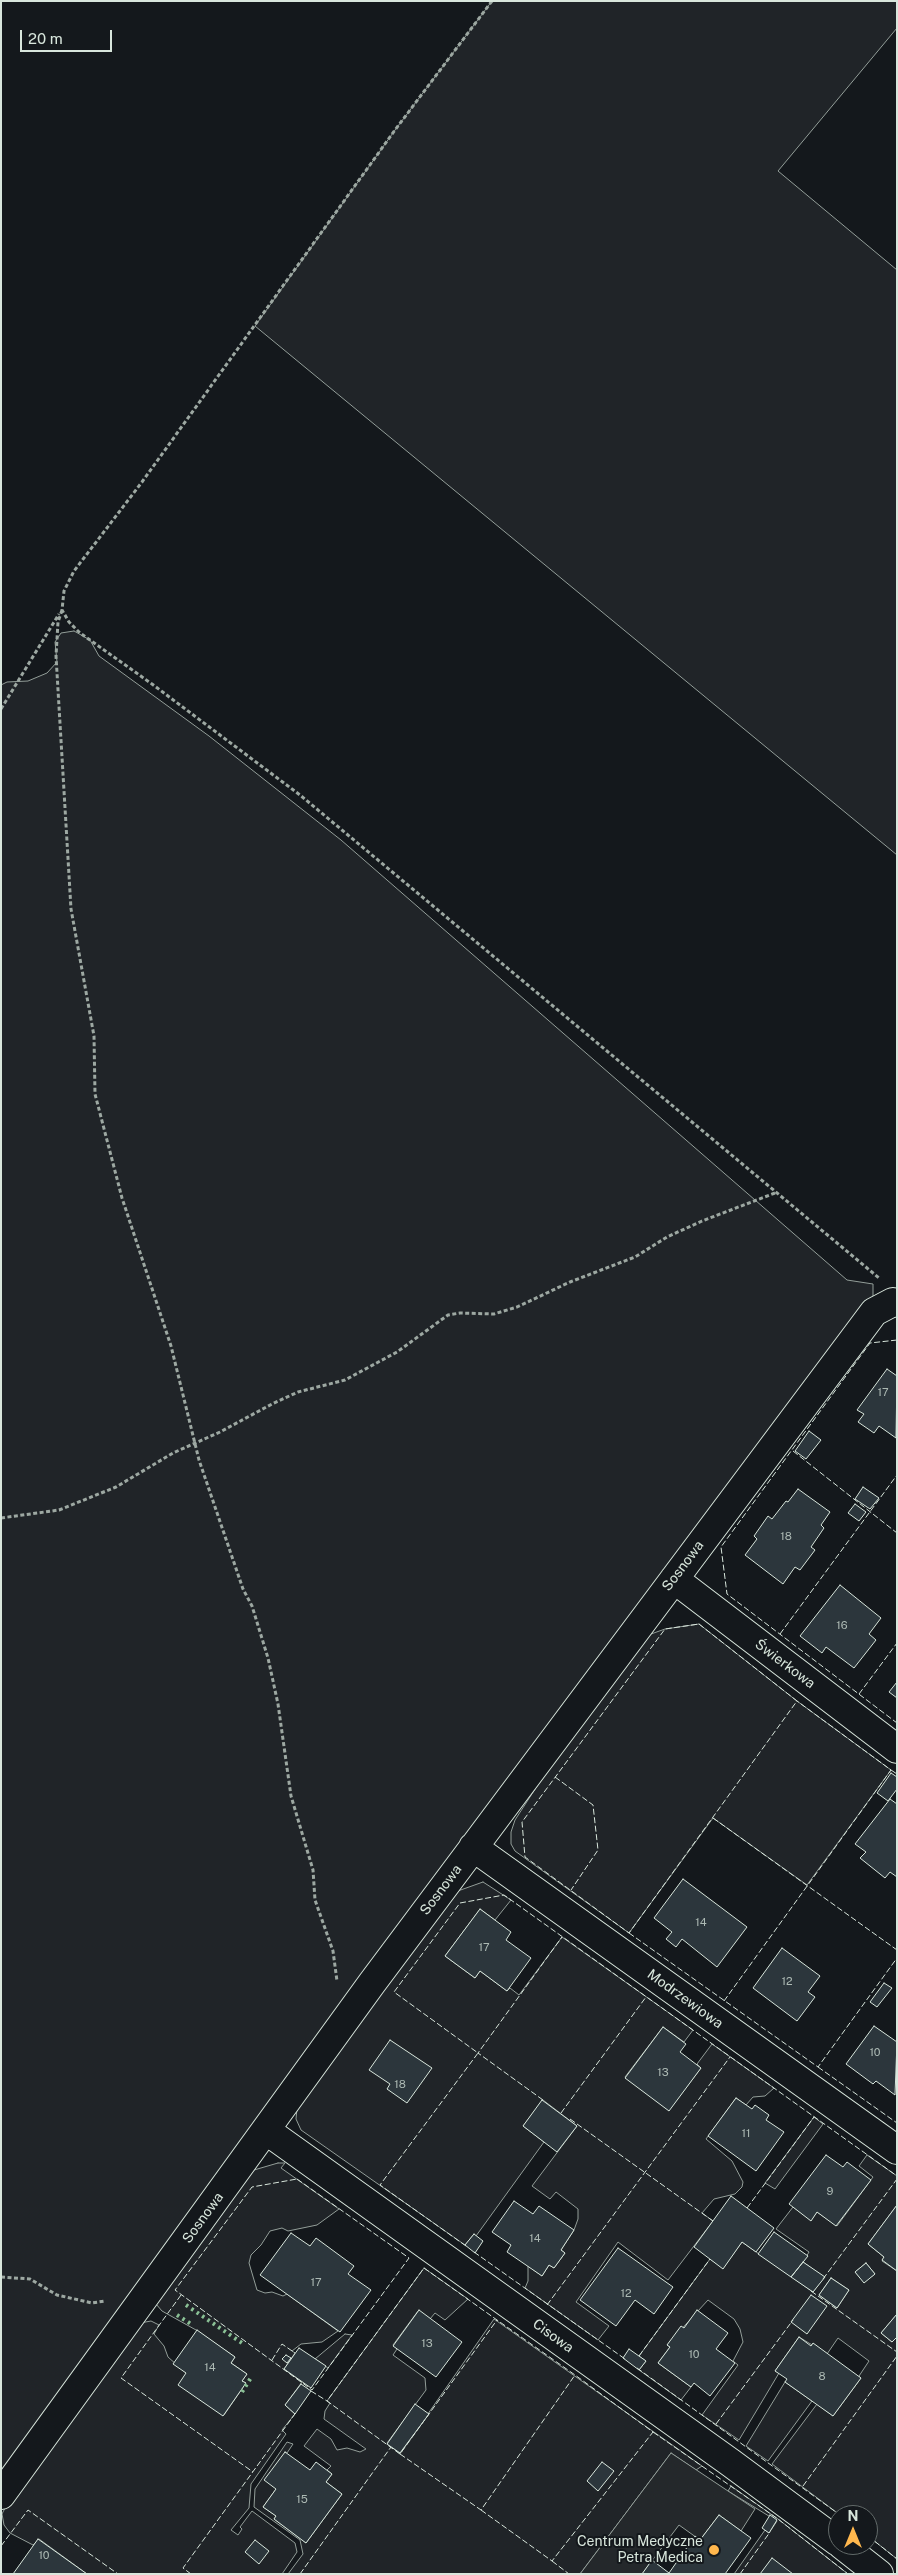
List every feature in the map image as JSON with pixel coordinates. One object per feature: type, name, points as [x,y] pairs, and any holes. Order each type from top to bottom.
[{"type":"street","name":"Sosnowa","points":[[1,2496],[473,1847],[874,1312],[893,1302],[897,1303]]},
{"type":"street","name":"Świerkowa","points":[[674,1579],[897,1749]]},
{"type":"street","name":"Modrzewiowa","points":[[473,1847],[897,2150]]},
{"type":"street","name":"Cisowa","points":[[266,2131],[731,2463],[828,2535]]},
{"type":"street","points":[[855,2555],[879,2574]]},
{"type":"path","points":[[354,2009],[340,1992],[333,1951],[315,1900],[313,1870],[291,1796],[278,1704],[268,1658],[195,1442],[171,1346],[122,1198],[95,1094],[94,1036],[71,909],[56,656],[58,622],[62,610],[64,591],[74,570],[142,482],[395,130],[492,1]]},
{"type":"path","points":[[1,709],[62,610]]},
{"type":"path","points":[[62,610],[69,622],[80,634],[152,684],[300,794],[882,1280]]},
{"type":"path","points":[[1,1518],[59,1510],[86,1500],[116,1487],[195,1442],[220,1432],[246,1416],[298,1392],[344,1380],[397,1352],[448,1315],[460,1313],[494,1314],[517,1307],[570,1282],[635,1258],[668,1237],[702,1221],[776,1192]]},
{"type":"path","points":[[1,2277],[30,2280],[57,2295],[92,2303],[126,2297],[140,2304]]},
{"type":"shaded area","points":[[492,1],[897,1],[897,28],[778,171],[897,270],[897,855],[255,326],[395,130]]},
{"type":"shaded area","points":[[74,631],[90,640],[99,656],[209,736],[341,840],[847,1280],[873,1284],[873,1298],[1,2473],[1,685],[7,682],[28,681],[47,673],[57,662],[55,642],[61,633]]},
{"type":"shaded area","points":[[699,1624],[797,1701],[891,1770],[807,1885],[713,1818],[629,1933],[515,1851],[511,1844],[511,1832],[515,1820],[539,1783],[642,1640],[651,1634],[665,1629]]},
{"type":"shaded area","points":[[483,1882],[511,1900],[495,1920],[480,1909],[445,1956],[475,1978],[480,1971],[507,1991],[510,1988],[519,1995],[562,1937],[693,2030],[684,2042],[663,2027],[625,2077],[669,2110],[701,2068],[697,2064],[712,2044],[774,2088],[765,2096],[753,2097],[746,2105],[736,2098],[706,2139],[732,2161],[743,2182],[742,2187],[735,2194],[714,2199],[702,2213],[713,2221],[668,2280],[618,2242],[576,2302],[609,2326],[598,2340],[525,2288],[528,2281],[528,2266],[542,2276],[549,2265],[554,2268],[565,2253],[561,2250],[574,2230],[578,2219],[578,2209],[556,2192],[550,2199],[532,2186],[577,2126],[543,2100],[523,2126],[544,2142],[476,2236],[474,2234],[465,2245],[301,2130],[296,2119],[297,2108],[455,1892]]},
{"type":"shaded area","points":[[814,2117],[823,2124],[775,2189],[765,2183]]},
{"type":"shaded area","points":[[867,2155],[897,2176],[897,2205],[868,2244],[884,2257],[882,2261],[897,2271],[897,2314],[881,2333],[892,2342],[897,2337],[897,2559],[878,2544],[878,2505],[828,2506],[772,2464],[817,2404],[833,2416],[861,2378],[859,2376],[869,2361],[838,2338],[827,2354],[799,2337],[775,2371],[779,2373],[739,2440],[702,2415],[738,2365],[733,2361],[743,2342],[740,2329],[734,2319],[708,2300],[667,2345],[670,2347],[658,2363],[691,2387],[681,2400],[639,2370],[646,2361],[639,2356],[710,2259],[723,2268],[742,2242],[813,2292],[824,2277],[803,2262],[809,2252],[776,2229],[793,2207],[811,2220],[817,2212],[837,2226],[873,2177],[859,2166]],"holes":[[[866,2263],[875,2274],[864,2282],[855,2272]],[[831,2278],[849,2290],[837,2308],[819,2295]]]},
{"type":"shaded area","points":[[278,2163],[285,2163],[281,2168],[339,2209],[317,2225],[288,2231],[282,2228],[270,2231],[261,2245],[251,2255],[249,2263],[257,2290],[283,2296],[287,2294],[338,2331],[322,2342],[301,2344],[292,2351],[295,2353],[284,2369],[302,2382],[285,2405],[295,2414],[282,2430],[286,2434],[251,2484],[249,2508],[231,2530],[238,2535],[242,2529],[240,2527],[252,2511],[295,2543],[297,2552],[282,2574],[87,2574],[39,2539],[33,2545],[10,2533],[4,2525],[2,2514],[10,2498],[140,2323],[151,2321],[159,2325],[154,2334],[164,2346],[168,2357],[186,2373],[224,2415],[246,2383],[242,2381],[247,2374],[231,2363],[235,2357],[196,2330],[162,2311],[156,2304],[241,2180],[254,2170]]},
{"type":"shaded area","points":[[424,2268],[468,2299],[445,2320],[435,2313],[430,2319],[418,2311],[393,2345],[397,2349],[393,2355],[425,2378],[426,2390],[387,2443],[400,2454],[494,2319],[702,2466],[696,2470],[671,2453],[580,2574],[288,2574],[303,2554],[300,2540],[254,2507],[255,2489],[287,2442],[293,2444],[287,2453],[285,2452],[276,2489],[263,2507],[276,2516],[274,2519],[306,2543],[342,2494],[326,2482],[332,2474],[327,2470],[331,2466],[304,2446],[317,2429],[331,2439],[337,2450],[347,2448],[360,2452],[366,2449],[324,2419],[325,2411],[330,2403],[327,2401]]},
{"type":"shaded area","points":[[345,2334],[352,2335],[328,2368],[315,2359]]},
{"type":"shaded area","points":[[785,2382],[812,2401],[768,2461],[746,2446]]},
{"type":"shaded area","points":[[671,2453],[755,2509],[741,2531],[719,2515],[700,2540],[679,2525],[642,2574],[580,2574]]},
{"type":"shaded area","points":[[731,2486],[778,2519],[848,2574],[734,2574],[765,2530],[769,2533],[777,2521],[728,2491]]},
{"type":"building","points":[[887,1369],[897,1376],[896,1438],[879,1426],[874,1433],[858,1422],[864,1414],[857,1410]]},
{"type":"building","points":[[809,1431],[821,1440],[806,1459],[795,1451]]},
{"type":"building","points":[[863,1487],[879,1498],[870,1509],[855,1499]]},
{"type":"building","points":[[798,1489],[830,1512],[821,1525],[824,1528],[811,1547],[815,1550],[800,1570],[795,1567],[783,1584],[745,1555],[757,1539],[754,1536],[768,1516],[772,1519]]},
{"type":"building","points":[[855,1504],[866,1512],[859,1521],[848,1513]]},
{"type":"building","points":[[840,1585],[881,1618],[869,1634],[876,1640],[854,1668],[826,1647],[822,1653],[800,1636]]},
{"type":"building","points":[[897,1682],[897,1698],[889,1692]]},
{"type":"building","points":[[891,1773],[897,1777],[897,1789],[888,1801],[877,1793]]},
{"type":"building","points":[[890,1799],[897,1804],[897,1877],[890,1872],[885,1878],[860,1858],[866,1852],[855,1844]]},
{"type":"building","points":[[683,1879],[747,1927],[717,1967],[682,1939],[676,1947],[666,1939],[672,1932],[654,1918]]},
{"type":"building","points":[[480,1909],[511,1932],[506,1940],[531,1958],[507,1991],[480,1971],[475,1978],[445,1956]]},
{"type":"building","points":[[782,1948],[820,1976],[808,1992],[815,1997],[797,2021],[753,1988]]},
{"type":"building","points":[[884,1983],[892,1988],[877,2007],[870,2002]]},
{"type":"building","points":[[874,2026],[897,2042],[895,2095],[876,2081],[873,2084],[846,2064]]},
{"type":"building","points":[[663,2027],[686,2044],[680,2052],[701,2068],[669,2111],[625,2078]]},
{"type":"building","points":[[390,2040],[432,2068],[407,2103],[387,2089],[390,2084],[369,2070]]},
{"type":"building","points":[[736,2098],[752,2109],[755,2105],[769,2115],[766,2120],[784,2132],[756,2171],[708,2136]]},
{"type":"building","points":[[542,2100],[577,2126],[557,2152],[523,2126]]},
{"type":"building","points":[[826,2155],[843,2167],[847,2162],[871,2180],[836,2226],[817,2212],[811,2221],[789,2204]]},
{"type":"building","points":[[731,2196],[774,2228],[756,2252],[742,2242],[723,2269],[694,2247]]},
{"type":"building","points":[[514,2201],[533,2214],[539,2206],[574,2230],[561,2250],[565,2253],[554,2268],[549,2265],[542,2276],[507,2252],[511,2245],[492,2232]]},
{"type":"building","points":[[897,2205],[897,2271],[882,2260],[884,2257],[868,2244]]},
{"type":"building","points":[[774,2232],[808,2256],[791,2277],[758,2254]]},
{"type":"building","points":[[291,2233],[310,2246],[316,2238],[354,2266],[348,2274],[371,2290],[340,2332],[260,2275]]},
{"type":"building","points":[[474,2234],[483,2241],[475,2253],[465,2245]]},
{"type":"building","points":[[618,2248],[673,2287],[654,2314],[635,2300],[616,2326],[580,2300]]},
{"type":"building","points":[[803,2262],[825,2277],[813,2292],[791,2277]]},
{"type":"building","points":[[866,2263],[875,2274],[864,2283],[855,2272]]},
{"type":"building","points":[[831,2278],[849,2290],[837,2308],[819,2295]]},
{"type":"building","points":[[811,2295],[827,2306],[807,2334],[791,2322]]},
{"type":"building","points":[[419,2310],[462,2342],[436,2377],[393,2346]]},
{"type":"building","points":[[697,2310],[728,2333],[716,2349],[735,2363],[710,2396],[694,2383],[691,2387],[658,2363],[670,2347],[667,2345],[681,2326],[684,2328]]},
{"type":"building","points":[[897,2314],[897,2337],[892,2342],[881,2333]]},
{"type":"building","points":[[197,2330],[235,2357],[231,2363],[247,2374],[242,2381],[246,2383],[223,2416],[178,2385],[186,2373],[173,2364]]},
{"type":"building","points":[[799,2337],[811,2346],[813,2343],[861,2378],[833,2416],[785,2382],[787,2379],[775,2371]]},
{"type":"building","points":[[299,2348],[326,2366],[311,2388],[284,2369]]},
{"type":"building","points":[[629,2349],[646,2361],[639,2370],[623,2358]]},
{"type":"building","points":[[286,2355],[291,2358],[287,2363],[282,2359]]},
{"type":"building","points":[[301,2384],[311,2391],[295,2414],[285,2405]]},
{"type":"building","points":[[415,2404],[429,2414],[400,2453],[387,2444]]},
{"type":"building","points":[[285,2452],[310,2470],[316,2462],[332,2474],[326,2482],[342,2494],[306,2543],[274,2519],[276,2516],[263,2507],[276,2489],[264,2480]]},
{"type":"building","points":[[602,2462],[614,2471],[598,2491],[587,2481]]},
{"type":"building","name":"Centrum Medyczne Petra Medica","points":[[719,2515],[751,2538],[725,2574],[642,2574],[652,2560],[669,2573],[695,2536],[700,2540]]},
{"type":"building","points":[[770,2515],[777,2520],[769,2533],[762,2528]]},
{"type":"building","points":[[38,2539],[87,2574],[13,2574]]},
{"type":"building","points":[[255,2540],[269,2551],[259,2564],[245,2552]]},
{"type":"building","points":[[772,2558],[793,2574],[760,2574]]},
{"type":"hedge","points":[[186,2305],[242,2343]]},
{"type":"hedge","points":[[177,2315],[191,2324]]},
{"type":"hedge","points":[[242,2392],[252,2376]]},
{"type":"fence","points":[[897,1340],[870,1343],[721,1547],[727,1594],[897,1723]]},
{"type":"fence","points":[[793,1451],[897,1533]]},
{"type":"fence","points":[[780,1634],[897,1475]]},
{"type":"fence","points":[[699,1624],[797,1701],[629,1933],[525,1857],[522,1822],[665,1629],[699,1624]]},
{"type":"fence","points":[[859,1694],[897,1643]]},
{"type":"fence","points":[[724,2001],[891,1770],[797,1701]]},
{"type":"fence","points":[[891,1770],[897,1774]]},
{"type":"fence","points":[[555,1777],[593,1805],[598,1850],[571,1890]]},
{"type":"fence","points":[[713,1818],[897,1950]]},
{"type":"fence","points":[[466,2246],[380,2185],[478,2053],[394,1992],[460,1903],[504,1895],[897,2176]]},
{"type":"fence","points":[[629,1933],[818,2067],[897,1958]]},
{"type":"fence","points":[[543,2100],[478,2053],[562,1937]]},
{"type":"fence","points":[[561,2113],[646,1997]]},
{"type":"fence","points":[[547,2305],[730,2057]]},
{"type":"fence","points":[[818,2067],[897,2123]]},
{"type":"fence","points":[[747,2208],[814,2117]]},
{"type":"fence","points":[[570,2119],[713,2221]]},
{"type":"fence","points":[[297,2179],[409,2258],[312,2390],[175,2290],[252,2187],[297,2179]]},
{"type":"fence","points":[[823,2279],[897,2179]]},
{"type":"fence","points":[[474,2252],[625,2359]]},
{"type":"fence","points":[[639,2356],[710,2259]]},
{"type":"fence","points":[[424,2268],[497,2320],[400,2454],[327,2401],[424,2268]]},
{"type":"fence","points":[[811,2291],[897,2352]]},
{"type":"fence","points":[[181,2295],[121,2378],[253,2472]]},
{"type":"fence","points":[[400,2454],[481,2510],[575,2375],[497,2320]]},
{"type":"fence","points":[[716,2424],[793,2320]]},
{"type":"fence","points":[[272,2360],[282,2344],[295,2353]]},
{"type":"fence","points":[[803,2486],[897,2356]]},
{"type":"fence","points":[[637,2368],[828,2506]]},
{"type":"fence","points":[[481,2510],[552,2561],[653,2432],[575,2375]]},
{"type":"fence","points":[[311,2391],[327,2401]]},
{"type":"fence","points":[[191,2574],[183,2568],[297,2411]]},
{"type":"fence","points":[[653,2432],[778,2519],[848,2574]]},
{"type":"fence","points":[[300,2574],[391,2447]]},
{"type":"fence","points":[[1,2546],[28,2510],[118,2574]]},
{"type":"fence","points":[[740,2574],[770,2532]]},
{"type":"fence","points":[[878,2544],[897,2559]]},
{"type":"fence","points":[[552,2561],[569,2574]]},
{"type":"place","name":"Centrum Medyczne Petra Medica","points":[[714,2550]]}]
